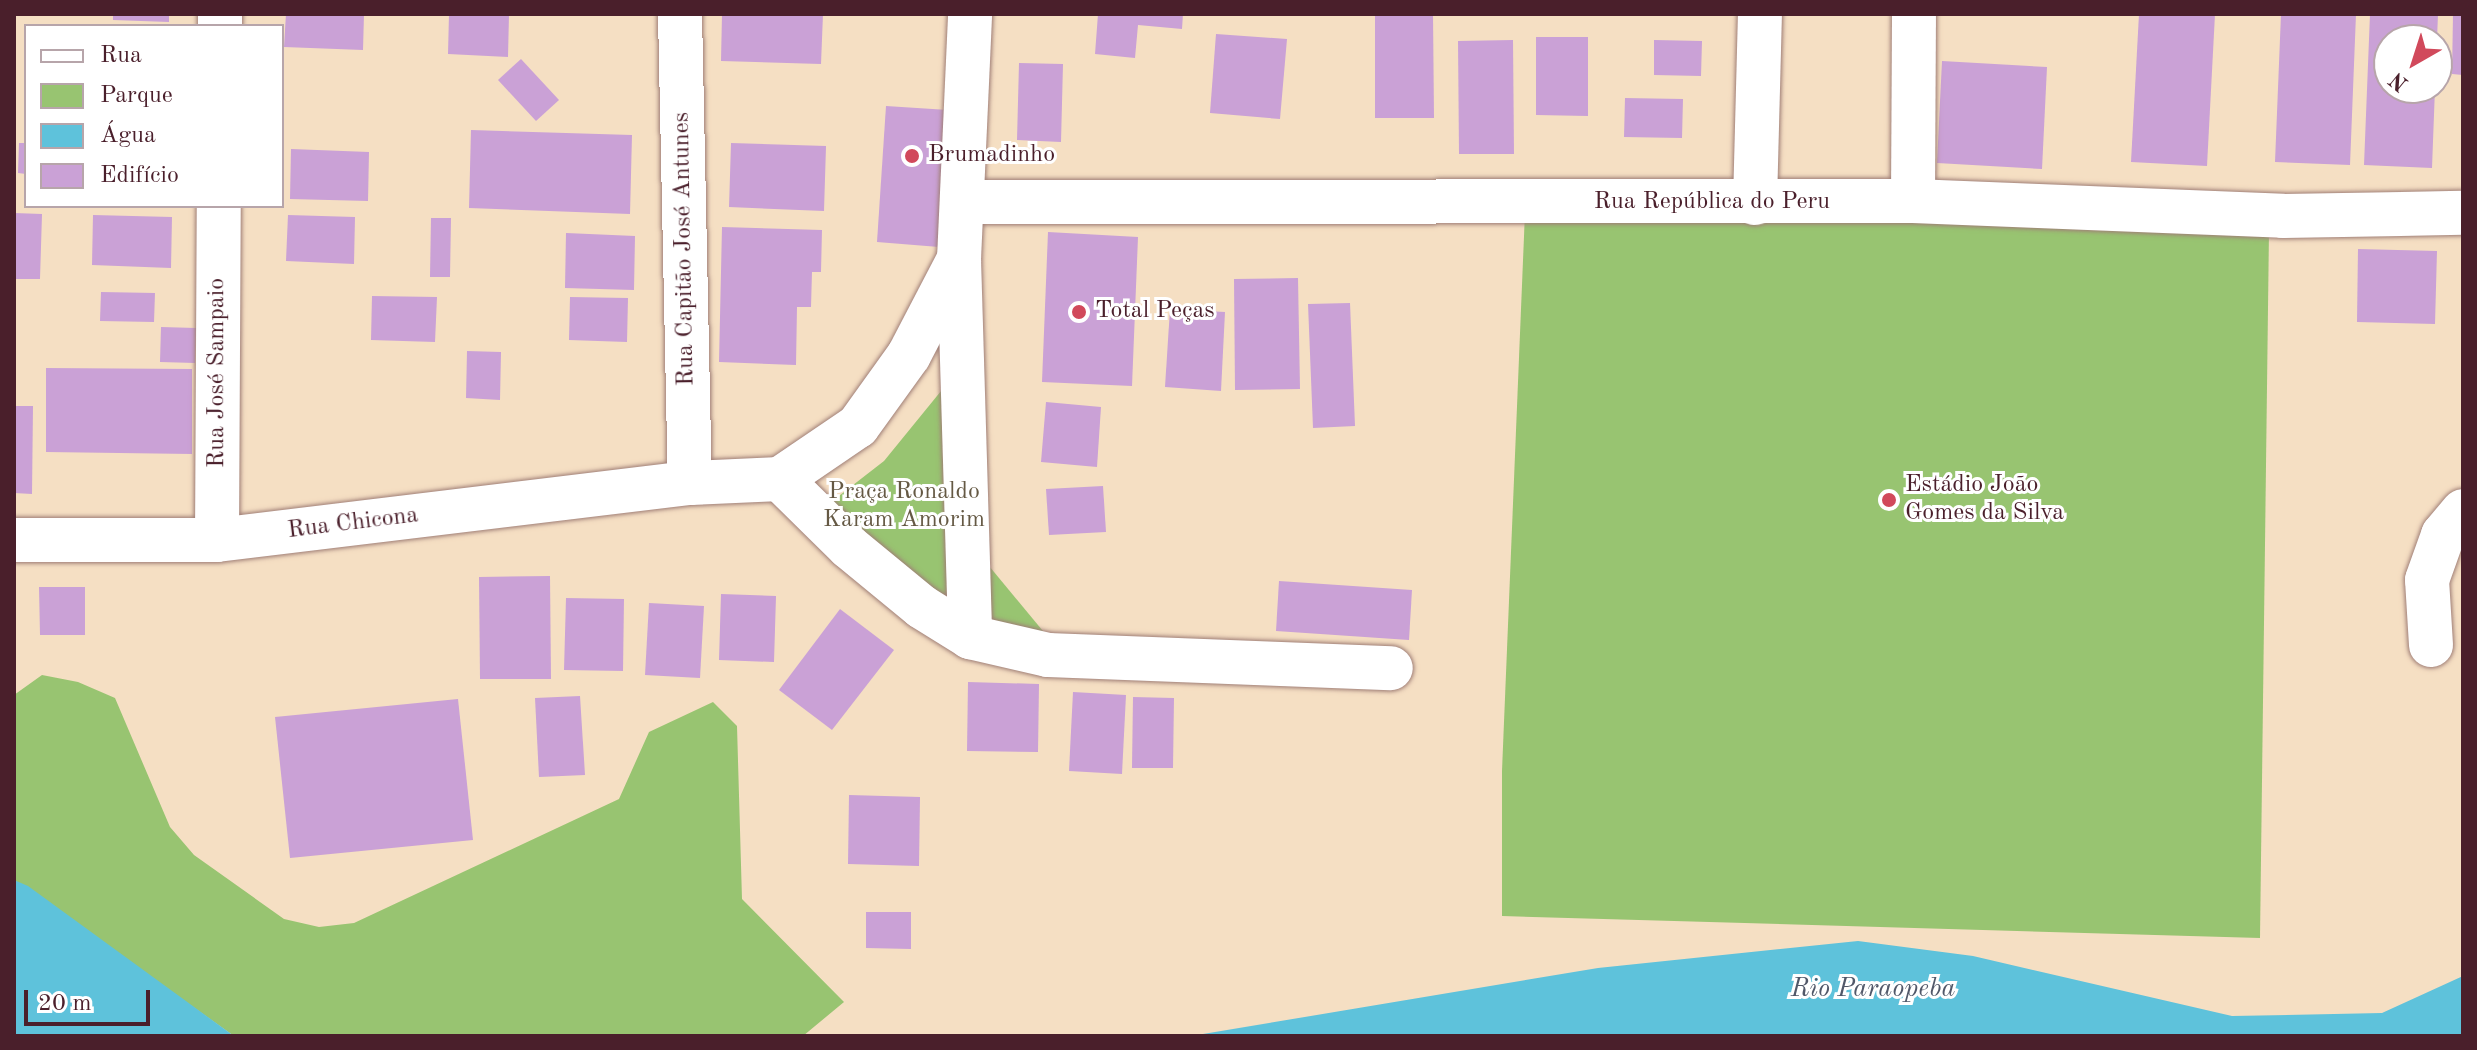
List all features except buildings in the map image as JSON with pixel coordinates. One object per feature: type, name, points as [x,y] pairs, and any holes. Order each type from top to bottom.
[{"type":"street","name":"Rua Capitão José Antunes","points":[[680,14],[690,483]]},
{"type":"street","points":[[970,14],[959,259],[970,637]]},
{"type":"street","points":[[1755,203],[1760,14]]},
{"type":"street","points":[[1913,201],[1914,14]]},
{"type":"street","name":"Rua República do Peru","points":[[962,202],[1913,201],[2283,216],[2463,213]]},
{"type":"street","name":"Rua José Sampaio","points":[[217,540],[219,208]]},
{"type":"street","points":[[959,259],[909,355],[864,419],[780,479],[849,547],[922,607],[970,637],[1048,655],[1391,668]]},
{"type":"street","name":"Rua Chicona","points":[[14,540],[217,540],[690,483],[780,479]]},
{"type":"street","points":[[2431,645],[2427,580],[2443,535],[2463,511]]},
{"type":"green space","name":"Estádio João Gomes da Silva","points":[[1525,212],[2269,230],[2260,938],[1502,916],[1502,771]]},
{"type":"green space","name":"Praça Ronaldo Karam Amorim","points":[[950,380],[956,607],[826,506],[884,461]]},
{"type":"green space","name":"Praça Ronaldo Karam Amorim","points":[[975,549],[1057,648],[977,631]]},
{"type":"green space","points":[[42,675],[78,682],[115,698],[170,827],[194,855],[284,919],[319,927],[354,923],[619,799],[649,732],[713,702],[737,726],[742,899],[844,1002],[803,1036],[234,1036],[14,880],[14,695]]},
{"type":"water","points":[[14,880],[28,886],[234,1036],[14,1036]]},
{"type":"water","name":"Rio Paraopeba","points":[[1858,941],[1973,956],[2232,1016],[2382,1013],[2463,976],[2463,1036],[1191,1036],[1598,968]]},
{"type":"place","name":"Brumadinho","points":[[912,156]]},
{"type":"place","name":"Total Peças","points":[[1079,312]]},
{"type":"place","name":"Estádio João Gomes da Silva","points":[[1889,500]]}]
